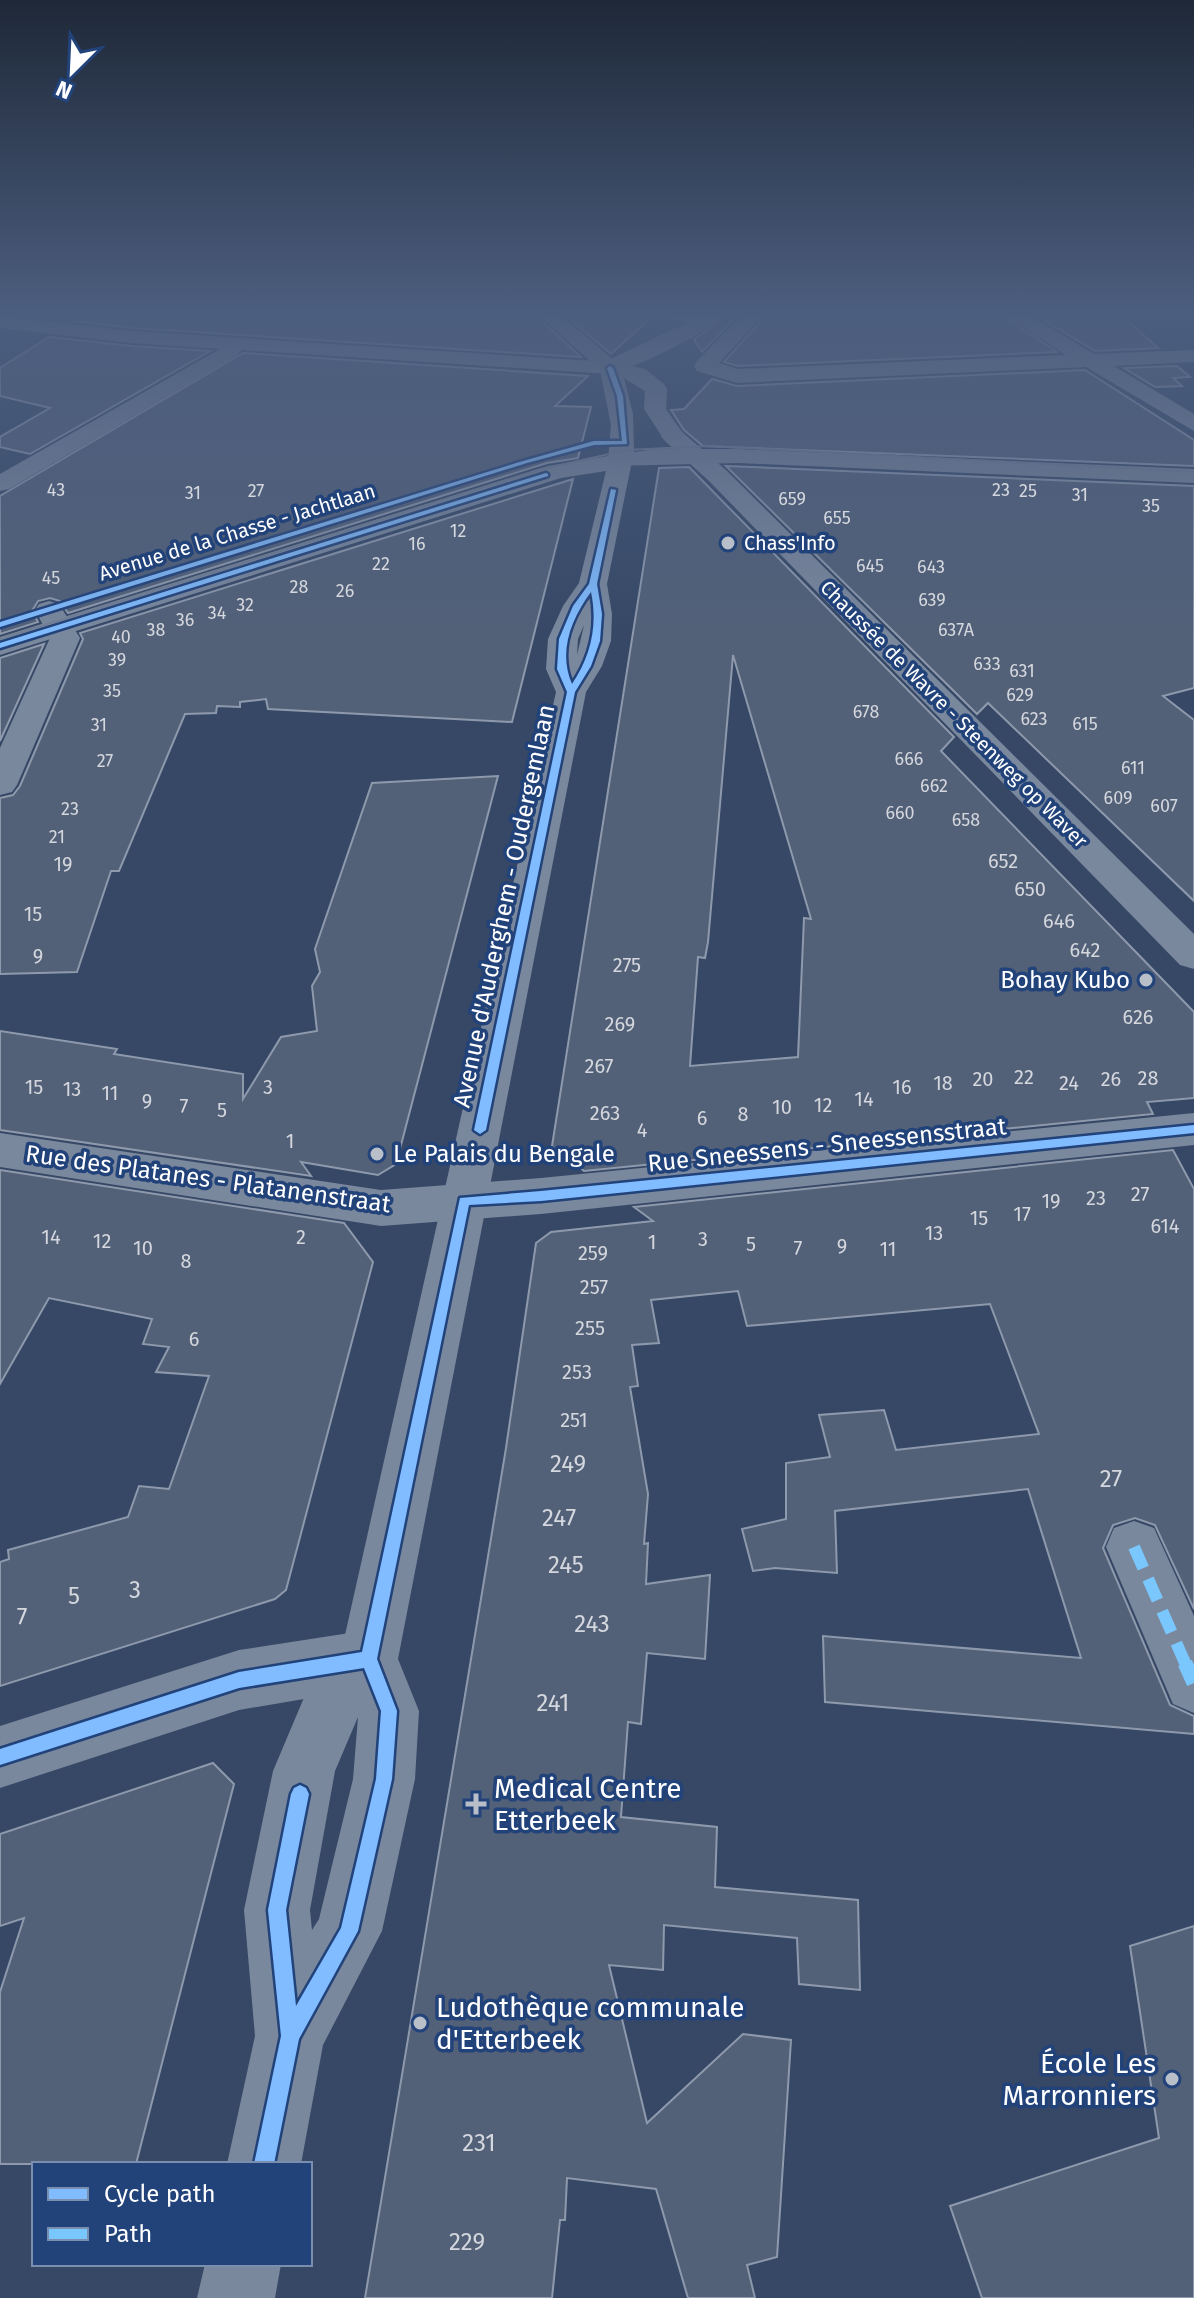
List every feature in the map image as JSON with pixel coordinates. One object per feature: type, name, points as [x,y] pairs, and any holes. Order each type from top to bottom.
[{"type":"main road","name":"Avenue d'Auderghem - Oudergemlaan","points":[[621,422],[622,452]]},
{"type":"main road","name":"Chaussée de Wavre - Steenweg op Waver","points":[[665,422],[684,446]]},
{"type":"main road","points":[[622,452],[684,446],[1194,463]]},
{"type":"main road","points":[[684,446],[1194,476]]},
{"type":"street","points":[[0,484],[107,422]]},
{"type":"street","name":"Chaussée de Wavre - Steenweg op Waver","points":[[684,446],[718,476],[1194,956]]},
{"type":"street","name":"Avenue d'Auderghem - Oudergemlaan","points":[[369,1659],[571,692],[586,671],[597,641],[600,609],[593,584],[622,452]]},
{"type":"street","name":"Avenue de la Chasse - Jachtlaan","points":[[0,625],[54,618],[622,452]]},
{"type":"street","points":[[0,785],[65,638],[54,618]]},
{"type":"street","name":"Avenue de la Chasse - Jachtlaan","points":[[0,646],[54,618]]},
{"type":"street","name":"Rue Sneessens - Sneessensstraat","points":[[464,1201],[1194,1129]]},
{"type":"street","name":"Rue des Platanes - Platanenstraat","points":[[0,1150],[381,1208],[464,1201]]},
{"type":"street","points":[[1134,1547],[1194,1683]]},
{"type":"street","points":[[0,1757],[239,1680],[369,1659],[389,1711],[384,1779],[349,1931],[290,2036],[264,2162]]},
{"type":"street","points":[[236,2298],[243,2266]]},
{"type":"building","points":[[25,422],[86,422],[30,454],[0,447],[0,437]]},
{"type":"building","points":[[125,422],[587,422],[578,458],[547,463],[68,613],[60,601],[50,598],[38,601],[32,611],[38,622],[0,634],[0,496]]},
{"type":"building","points":[[679,422],[1166,422],[1194,440],[1194,466],[703,446]]},
{"type":"building","points":[[726,466],[1194,486],[1194,688],[1163,696],[1194,720],[1194,901],[988,703],[977,714]]},
{"type":"building","points":[[689,467],[954,737],[941,751],[1194,1012],[1194,1098],[1147,1102],[1153,1114],[584,1171],[552,1146],[659,468]],"holes":[[[733,655],[811,919],[804,918],[798,1057],[690,1066],[698,957],[705,958],[708,942]]]},
{"type":"building","points":[[573,479],[512,722],[268,709],[266,699],[240,702],[240,707],[217,706],[216,713],[185,714],[119,871],[111,871],[77,972],[0,974],[0,798],[13,795],[20,786],[83,639],[80,633]]},
{"type":"building","points":[[44,644],[0,741],[0,658]]},
{"type":"building","points":[[498,776],[396,1164],[378,1175],[301,1162],[311,1176],[0,1130],[0,1031],[117,1049],[114,1054],[243,1074],[243,1099],[281,1037],[317,1031],[312,986],[320,972],[315,949],[372,783]]},
{"type":"building","points":[[1173,1150],[1194,1189],[1194,1609],[1155,1525],[1135,1518],[1113,1525],[1103,1548],[1170,1705],[1194,1716],[1194,1734],[825,1702],[823,1636],[1081,1658],[1028,1489],[835,1511],[837,1573],[775,1568],[753,1571],[742,1529],[786,1519],[786,1463],[830,1457],[819,1415],[884,1410],[896,1450],[1039,1434],[990,1304],[747,1326],[738,1291],[651,1300],[659,1343],[632,1345],[638,1386],[630,1387],[648,1494],[644,1544],[648,1543],[646,1584],[710,1575],[705,1659],[647,1653],[641,1724],[628,1722],[621,1817],[717,1827],[715,1887],[858,1900],[860,1990],[799,1984],[797,1938],[664,1925],[663,1970],[609,1965],[647,2123],[743,2034],[791,2040],[777,2257],[747,2265],[755,2298],[688,2298],[656,2189],[567,2178],[565,2220],[560,2220],[552,2298],[365,2298],[506,1448],[536,1243],[551,1232],[653,1221],[634,1207]]},
{"type":"building","points":[[0,1170],[344,1223],[373,1262],[286,1590],[275,1599],[0,1686],[0,1562],[9,1559],[8,1550],[128,1517],[139,1486],[169,1489],[209,1376],[156,1372],[169,1347],[143,1344],[152,1319],[49,1298],[0,1384]]},
{"type":"building","points":[[213,1763],[234,1784],[137,2162],[0,2164],[0,1992],[24,1918],[0,1926],[0,1834]]},
{"type":"building","name":"École Les Marronniers","points":[[1194,1926],[1194,2298],[982,2298],[950,2206],[1159,2138],[1130,1946]]},
{"type":"tram line","points":[[0,639],[538,470],[627,450],[709,446],[1194,472]]},
{"type":"marked path","points":[[1134,1547],[1194,1683]]},
{"type":"cycle path","points":[[0,625],[525,462],[594,443],[625,443],[623,422]]},
{"type":"cycle path","points":[[0,646],[546,475]]},
{"type":"cycle path","points":[[571,692],[561,669],[563,639],[577,606],[593,584],[613,490]]},
{"type":"cycle path","points":[[480,1130],[571,692],[587,666],[596,641],[598,614],[593,584]]},
{"type":"cycle path","points":[[264,2162],[290,2036],[349,1931],[384,1779],[389,1711],[369,1659],[464,1201],[541,1196],[1194,1129]]},
{"type":"cycle path","points":[[0,1757],[239,1680],[369,1659]]},
{"type":"cycle path","points":[[290,2036],[277,1910],[300,1794]]},
{"type":"place","name":"Chass'Info","points":[[728,543]]},
{"type":"place","name":"Bohay Kubo","points":[[1146,980]]},
{"type":"place","name":"Le Palais du Bengale","points":[[377,1154]]},
{"type":"place","name":"Medical Centre Etterbeek","points":[[476,1804]]},
{"type":"place","name":"Ludothèque communale d'Etterbeek","points":[[420,2023]]},
{"type":"place","name":"École Les Marronniers","points":[[1172,2079]]}]
